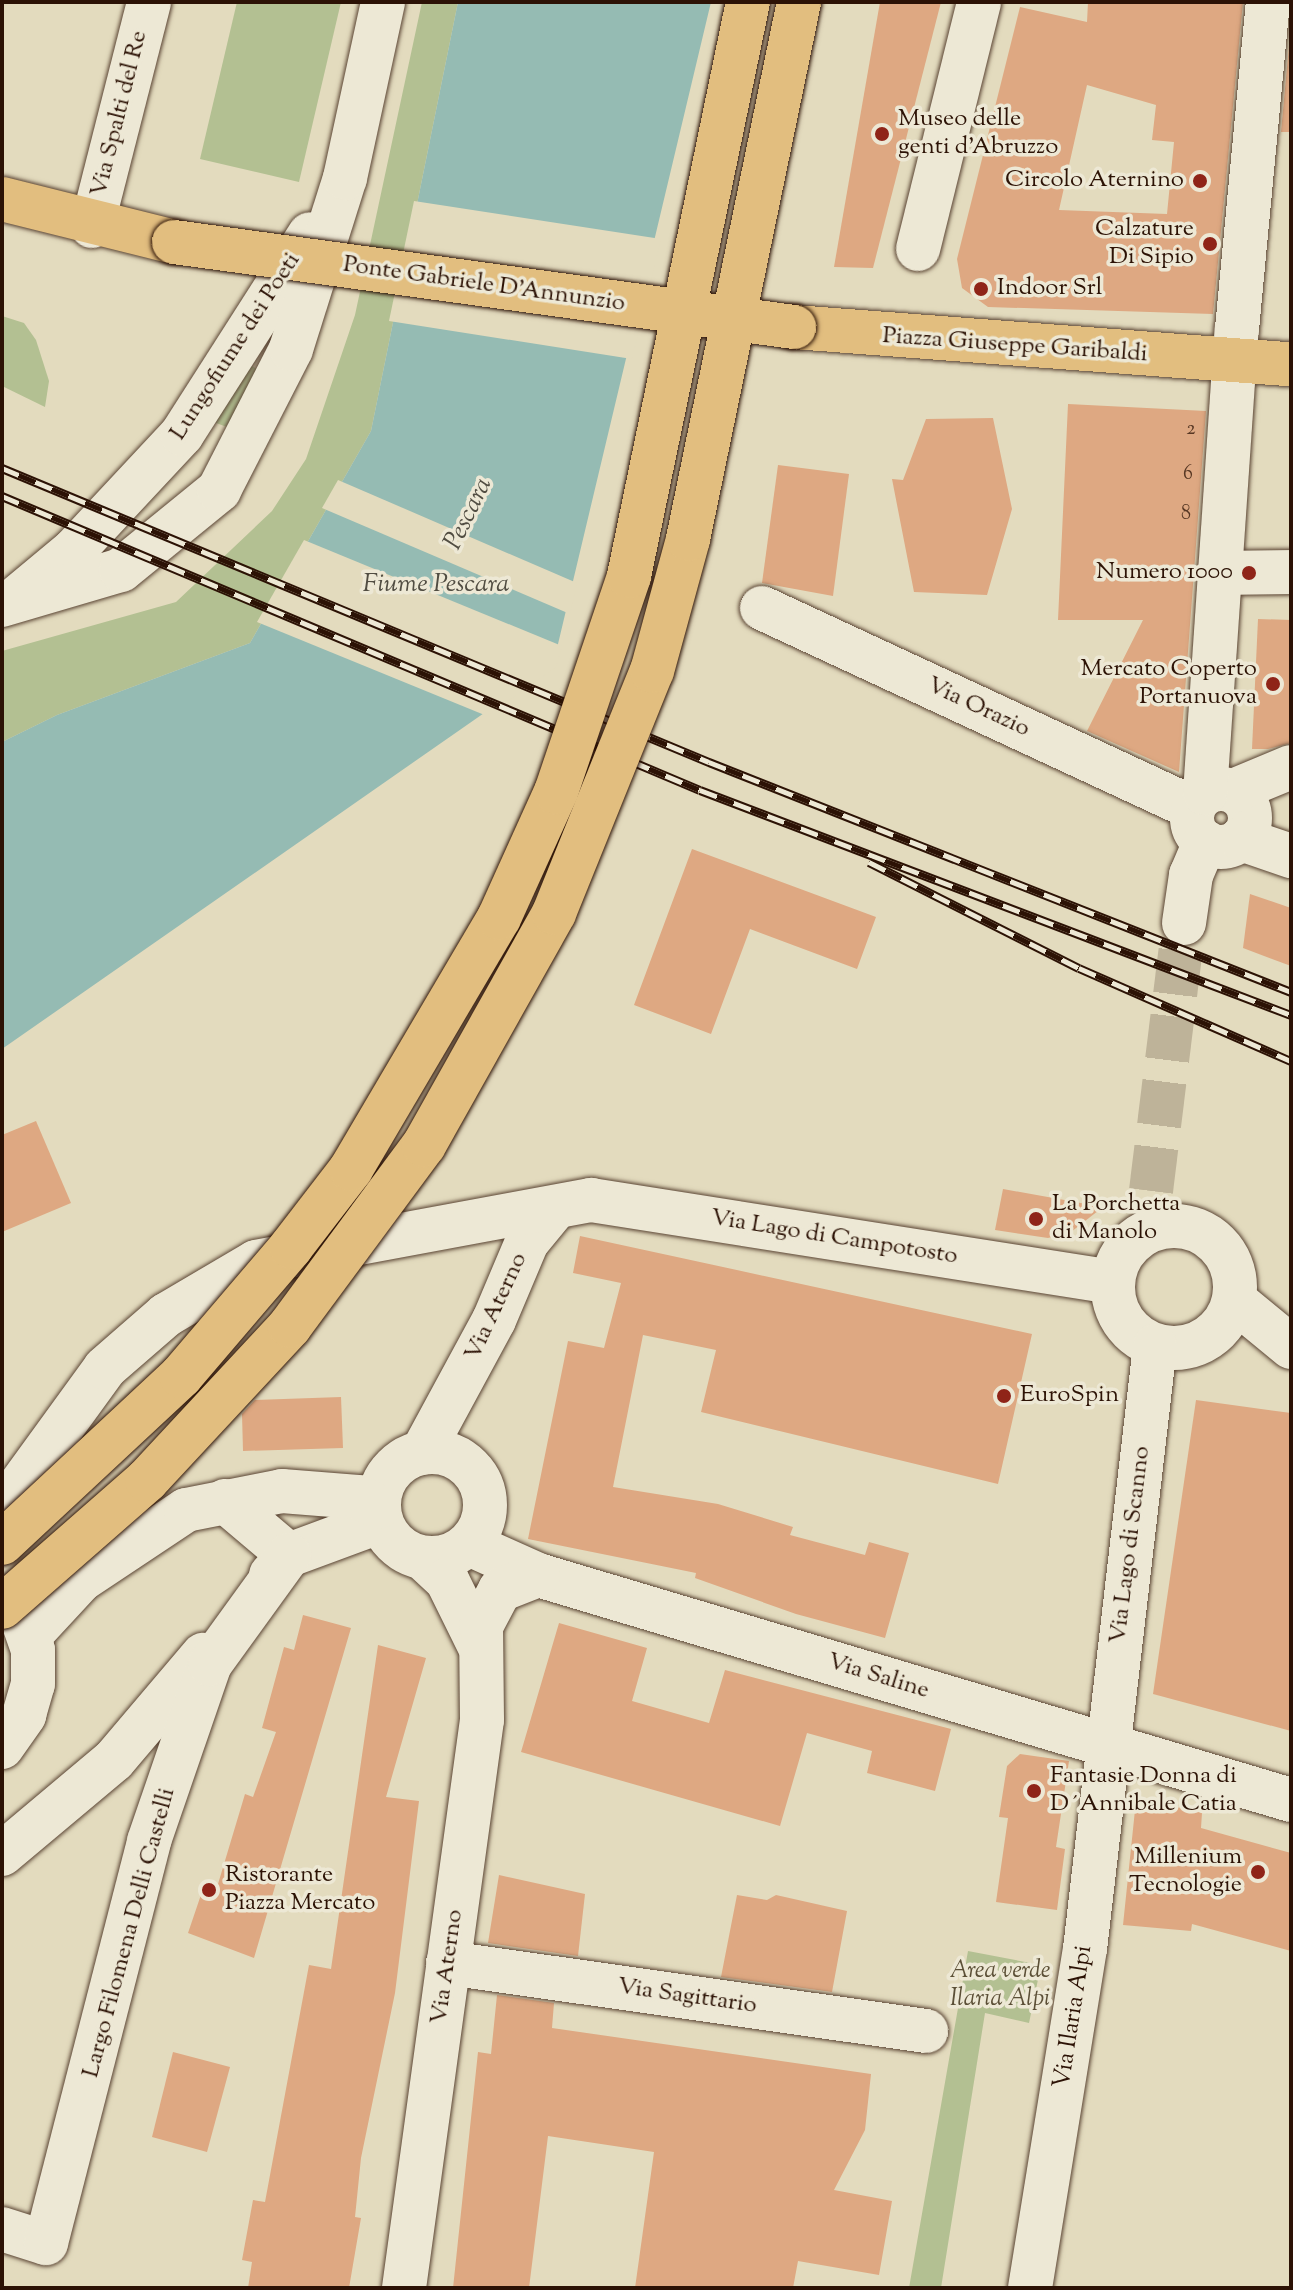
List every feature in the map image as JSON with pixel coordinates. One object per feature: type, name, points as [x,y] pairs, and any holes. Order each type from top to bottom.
[{"type":"main road","points":[[2,1543],[181,1376],[291,1247],[351,1169],[432,1040],[499,918],[556,792],[629,576],[748,2]]},
{"type":"main road","points":[[16,1621],[290,1326],[424,1145],[554,913],[652,671],[688,539],[799,2]]},
{"type":"main road","name":"Ponte Gabriele D'Annunzio","points":[[2,199],[92,226],[174,242],[794,327]]},
{"type":"main road","name":"Piazza Giuseppe Garibaldi","points":[[794,327],[1291,364]]},
{"type":"street","name":"Via Spalti del Re","points":[[92,226],[149,2]]},
{"type":"street","name":"Lungofiume dei Poeti","points":[[5,605],[121,570],[219,490],[291,349],[345,178],[383,2]]},
{"type":"street","points":[[918,249],[979,2]]},
{"type":"street","points":[[1184,923],[1191,875],[1216,815],[1219,573],[1254,133],[1268,2]]},
{"type":"street","name":"Lungofiume dei Poeti","points":[[5,605],[74,550],[182,434],[345,178]]},
{"type":"street","points":[[1219,573],[1291,572]]},
{"type":"street","name":"Via Orazio","points":[[762,608],[1216,815],[1291,856]]},
{"type":"street","points":[[1216,815],[1291,767]]},
{"type":"street","name":"Via Lago di Campotosto","points":[[83,1396],[166,1315],[256,1262],[602,1202],[1113,1282]]},
{"type":"street","name":"Via Aterno","points":[[422,1453],[494,1320],[527,1242],[555,1208]]},
{"type":"street","points":[[1160,1230],[1217,1243],[1233,1270],[1234,1300],[1228,1316],[1204,1341],[1155,1346],[1121,1319],[1113,1282],[1123,1254],[1160,1230]]},
{"type":"street","points":[[1234,1300],[1291,1347]]},
{"type":"street","name":"Via Lago di Scanno","points":[[1107,1745],[1155,1346]]},
{"type":"street","points":[[2,1470],[83,1396]]},
{"type":"street","points":[[2,1510],[83,1396]]},
{"type":"street","points":[[2,1854],[114,1760],[289,1555],[380,1514],[395,1466],[422,1453],[447,1453],[477,1475],[486,1511],[451,1550],[401,1549],[380,1514],[318,1491],[225,1501],[186,1510],[131,1541],[81,1580],[16,1621]]},
{"type":"street","points":[[225,1501],[289,1555]]},
{"type":"street","name":"Via Aterno","points":[[404,2288],[482,1720],[481,1630],[447,1580],[451,1550]]},
{"type":"street","name":"Via Saline","points":[[451,1550],[1291,1800]]},
{"type":"street","name":"Largo Filomena Delli Castelli","points":[[2,2229],[46,2243],[149,1841],[210,1664],[289,1555]]},
{"type":"street","points":[[481,1630],[500,1590],[538,1575]]},
{"type":"street","points":[[2,1586],[34,1667],[29,1700],[2,1747]]},
{"type":"street","name":"Via Ilaria Alpi","points":[[1030,2288],[1085,1949],[1107,1745]]},
{"type":"street","name":"Via Sagittario","points":[[448,1963],[926,2031]]},
{"type":"green space","points":[[237,2],[341,2],[299,182],[200,159]]},
{"type":"green space","points":[[422,2],[458,2],[371,431],[250,643],[57,715],[2,742],[2,651],[176,602],[272,511],[306,459],[355,315]]},
{"type":"green space","points":[[2,316],[24,323],[36,340],[49,381],[45,407],[2,386]]},
{"type":"green space","points":[[244,361],[268,376],[240,432],[203,418]]},
{"type":"green space","name":"Area verde Ilaria Alpi","points":[[968,1951],[1041,1965],[1029,2023],[985,2013],[941,2288],[909,2288]]},
{"type":"water","name":"Fiume Pescara","points":[[458,2],[711,2],[553,665],[2,1049],[2,742],[57,715],[250,643],[371,431]]},
{"type":"pier","points":[[414,201],[661,239],[632,359],[389,321]]},
{"type":"pier","points":[[338,480],[577,583],[570,614],[322,508]]},
{"type":"pier","points":[[304,540],[562,646],[556,667],[487,716],[257,622]]},
{"type":"building","name":"Museo delle genti d'Abruzzo","points":[[880,2],[941,2],[873,268],[834,267]]},
{"type":"building","points":[[1088,2],[1243,2],[1213,314],[988,307],[962,288],[957,259],[1020,7],[1087,22]],"holes":[[[1087,85],[1156,105],[1152,140],[1174,142],[1167,214],[1059,210]]]},
{"type":"building","points":[[1291,24],[1291,132],[1281,132]]},
{"type":"building","points":[[1068,404],[1206,411],[1179,772],[1087,731],[1143,620],[1058,620]]},
{"type":"building","points":[[993,418],[1012,509],[987,595],[914,592],[892,479],[903,480],[926,419]]},
{"type":"building","points":[[778,465],[849,474],[833,596],[762,583]]},
{"type":"building","name":"Mercato Coperto Portanuova","points":[[1258,619],[1291,620],[1291,743],[1268,749],[1252,749]]},
{"type":"building","points":[[692,849],[876,917],[857,969],[750,929],[711,1034],[634,1005]]},
{"type":"building","points":[[1250,894],[1291,908],[1291,966],[1243,948]]},
{"type":"building","points":[[36,1121],[71,1203],[2,1232],[2,1135]]},
{"type":"building","points":[[1003,1189],[1103,1207],[1071,1232],[1048,1238],[995,1230]]},
{"type":"building","points":[[580,1236],[1032,1334],[998,1484],[701,1412],[716,1350],[643,1335],[613,1487],[718,1504],[793,1527],[790,1535],[865,1555],[869,1542],[909,1553],[885,1638],[796,1614],[695,1578],[696,1573],[528,1539],[568,1341],[604,1348],[621,1283],[573,1273]]},
{"type":"building","points":[[341,1397],[343,1448],[243,1451],[242,1414],[255,1400]]},
{"type":"building","points":[[1196,1400],[1291,1413],[1291,1731],[1153,1694]]},
{"type":"building","points":[[303,1615],[351,1628],[254,1958],[188,1933],[206,1880],[218,1884],[245,1794],[253,1797],[276,1732],[262,1728],[284,1647],[294,1650]]},
{"type":"building","points":[[559,1623],[647,1648],[632,1701],[709,1723],[725,1670],[951,1729],[935,1791],[867,1773],[872,1751],[807,1733],[780,1826],[521,1752]]},
{"type":"building","points":[[378,1645],[426,1658],[386,1797],[419,1801],[395,1993],[361,2158],[355,2217],[361,2218],[349,2288],[248,2288],[252,2262],[242,2260],[253,2200],[265,2202],[309,1965],[331,1969]]},
{"type":"building","points":[[1020,1754],[1069,1761],[1056,1847],[1065,1849],[1057,1910],[996,1902],[1008,1818],[999,1817],[1007,1766]]},
{"type":"building","points":[[1147,1800],[1202,1813],[1201,1828],[1291,1853],[1291,1951],[1192,1924],[1191,1931],[1123,1925],[1135,1810]]},
{"type":"building","points":[[499,1875],[585,1894],[578,1956],[488,1943]]},
{"type":"building","points":[[737,1895],[767,1900],[776,1895],[847,1911],[832,1992],[721,1977]]},
{"type":"building","points":[[497,1995],[554,2003],[552,2028],[871,2074],[865,2130],[834,2190],[892,2201],[879,2275],[798,2261],[793,2288],[635,2288],[654,2152],[548,2136],[529,2288],[453,2288],[478,2052],[491,2054]]},
{"type":"building","points":[[173,2052],[230,2067],[207,2152],[152,2137]]},
{"type":"tunnel","points":[[1151,1191],[1184,923]]},
{"type":"railway","points":[[2,468],[709,762],[1291,992]]},
{"type":"railway","points":[[2,496],[700,790],[1291,1015]]},
{"type":"railway","points":[[869,862],[1079,968],[1291,1061]]},
{"type":"place","name":"Museo delle genti d'Abruzzo","points":[[882,134]]},
{"type":"place","name":"Circolo Aternino","points":[[1200,181]]},
{"type":"place","name":"Calzature Di Sipio","points":[[1210,244]]},
{"type":"place","name":"Indoor Srl","points":[[981,289]]},
{"type":"place","name":"Numero 1000","points":[[1249,573]]},
{"type":"place","name":"Mercato Coperto Portanuova","points":[[1273,684]]},
{"type":"place","name":"La Porchetta di Manolo","points":[[1036,1219]]},
{"type":"place","name":"EuroSpin","points":[[1004,1396]]},
{"type":"place","name":"Fantasie Donna di D´Annibale Catia","points":[[1034,1791]]},
{"type":"place","name":"Millenium Tecnologie","points":[[1258,1872]]},
{"type":"place","name":"Ristorante Piazza Mercato","points":[[209,1890]]},
{"type":"water label","name":"Pescara","points":[[469,514]]}]
